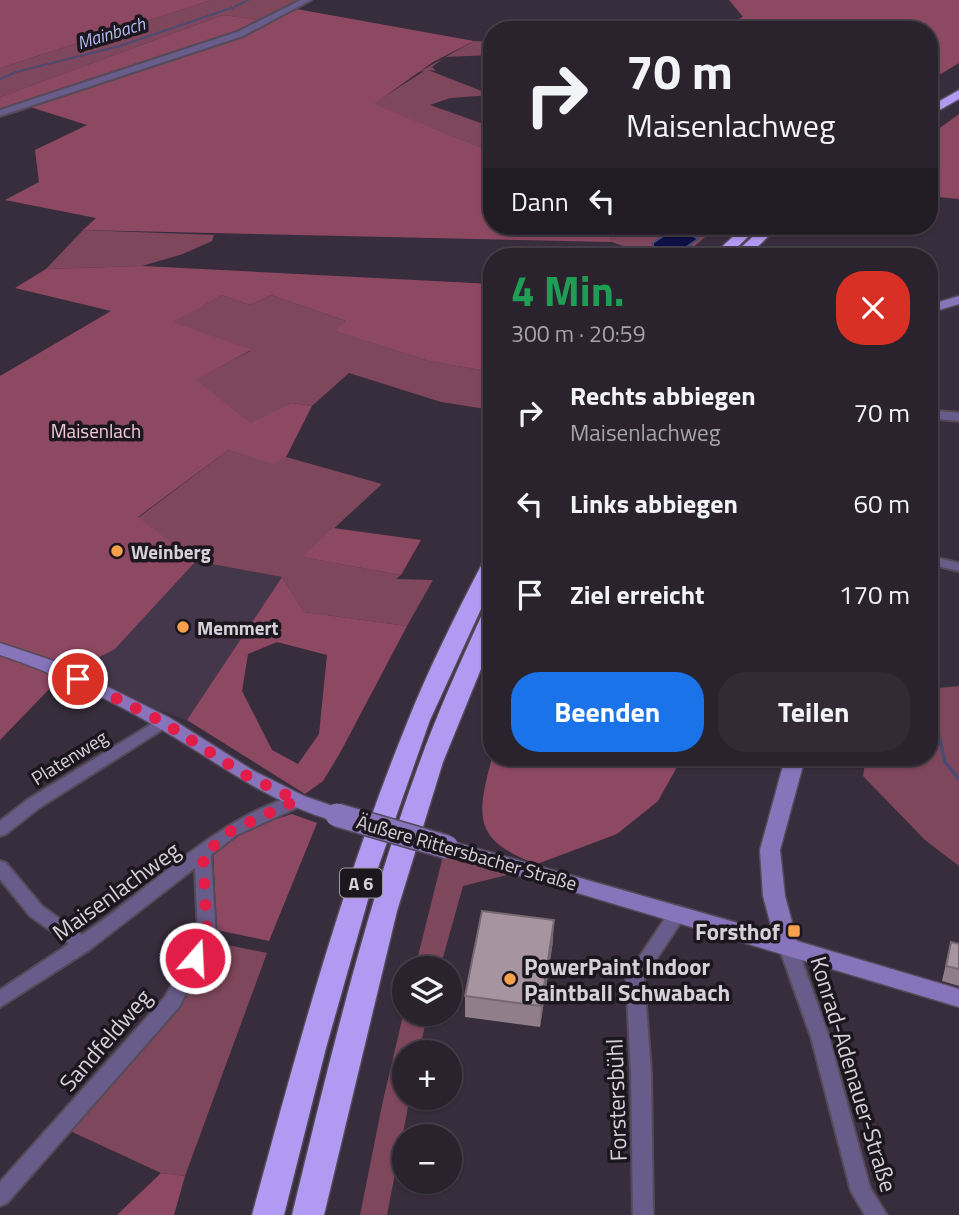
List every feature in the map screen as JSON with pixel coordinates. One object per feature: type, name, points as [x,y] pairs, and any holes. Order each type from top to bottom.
[{"type":"highway","points":[[938,95],[959,82]]},
{"type":"highway","points":[[938,106],[959,93]]},
{"type":"highway","points":[[728,248],[742,235]]},
{"type":"highway","points":[[748,248],[762,235]]},
{"type":"highway","name":"A 6","points":[[268,1215],[339,950],[396,779],[436,683],[483,583]]},
{"type":"highway","name":"A 6","points":[[308,1215],[358,996],[397,863],[454,703],[483,637]]},
{"type":"main road","points":[[938,306],[959,300]]},
{"type":"main road","name":"Äußere Rittersbacher Straße","points":[[0,649],[54,667],[163,722],[247,776],[297,800],[337,815],[678,913],[959,998]]},
{"type":"main road","points":[[788,947],[774,896],[770,849],[793,766]]},
{"type":"street","points":[[0,113],[240,34],[307,0]]},
{"type":"street","points":[[938,415],[959,416]]},
{"type":"street","points":[[938,562],[959,567]]},
{"type":"street","name":"Platenweg","points":[[0,831],[33,804],[163,722]]},
{"type":"street","name":"Maisenlachweg","points":[[0,1000],[83,945],[231,831],[297,800]]},
{"type":"street","name":"Sandfeldweg","points":[[0,1197],[172,1002],[207,937],[203,855]]},
{"type":"street","points":[[0,867],[36,911],[83,945]]},
{"type":"street","name":"Forstersbühl","points":[[643,1215],[641,1072],[635,976],[678,913]]},
{"type":"street","name":"Konrad-Adenauer-Straße","points":[[788,947],[820,1037],[861,1191],[877,1215]]},
{"type":"shaded area","points":[[212,0],[312,0],[267,21],[223,15],[0,97],[0,68]]},
{"type":"shaded area","points":[[474,41],[483,42],[483,55],[446,57]]},
{"type":"shaded area","points":[[443,58],[432,67],[436,71],[428,70],[483,91],[483,96],[450,98],[430,105],[483,124],[483,148],[373,104],[424,71],[419,72]]},
{"type":"shaded area","points":[[83,230],[214,235],[212,241],[183,254],[142,266],[46,269]]},
{"type":"shaded area","points":[[609,235],[708,235],[692,248],[628,248],[612,242]]},
{"type":"shaded area","points":[[665,235],[691,235],[698,239],[685,248],[653,248],[653,243]]},
{"type":"shaded area","points":[[222,295],[250,305],[271,295],[346,321],[336,331],[429,361],[483,370],[483,409],[441,402],[349,373],[312,406],[291,403],[252,424],[195,380],[250,351],[172,322]]},
{"type":"shaded area","points":[[228,450],[274,463],[286,457],[382,484],[303,557],[401,575],[396,579],[433,580],[407,626],[304,612],[282,577],[196,561],[138,518]]},
{"type":"shaded area","points":[[196,561],[282,577],[187,720],[61,677],[115,649]]},
{"type":"shaded area","points":[[959,686],[959,866],[925,840],[863,776],[865,766],[938,766],[938,688]]},
{"type":"shaded area","points":[[443,856],[511,874],[463,886],[443,956],[418,956]]},
{"type":"shaded area","points":[[213,942],[267,953],[185,1176],[161,1173],[68,1130],[197,974]]},
{"type":"shaded area","points":[[400,1026],[425,1026],[422,1040],[397,1040]]},
{"type":"shaded area","points":[[392,1062],[392,1110],[407,1110],[405,1124],[392,1124],[392,1189],[387,1215],[360,1215]]},
{"type":"green space","points":[[0,0],[212,0],[0,68]]},
{"type":"green space","points":[[729,0],[959,0],[959,63],[938,76],[938,21],[733,21],[743,17]]},
{"type":"green space","points":[[291,8],[474,41],[433,62],[374,104],[483,148],[483,235],[609,235],[612,242],[83,230],[96,218],[5,200],[39,182],[35,150],[87,125],[24,105],[0,113],[0,97],[223,15],[267,21]]},
{"type":"green space","points":[[959,114],[959,199],[938,197],[938,129]]},
{"type":"green space","name":"Maisenlach","points":[[142,266],[483,284],[483,370],[429,361],[335,331],[346,321],[271,295],[250,305],[222,295],[173,322],[251,350],[196,380],[251,423],[291,403],[312,406],[286,457],[274,464],[228,450],[138,517],[196,561],[115,649],[61,677],[0,740],[0,376],[111,311],[15,288],[46,269]]},
{"type":"green space","points":[[333,528],[421,540],[401,575],[302,557]]},
{"type":"green space","points":[[282,577],[304,612],[407,626],[323,781],[305,794],[187,720]],"holes":[[[277,642],[327,655],[319,734],[298,764],[272,750],[242,691],[248,654]]]},
{"type":"green space","points":[[490,766],[678,766],[658,801],[617,834],[537,864],[516,855],[490,836],[482,811]]},
{"type":"green space","points":[[292,814],[317,823],[269,941],[217,930],[213,851],[236,832]]},
{"type":"green space","points":[[161,1173],[185,1176],[174,1215],[117,1215]]},
{"type":"building","name":"PowerPaint Indoor Paintball Schwabach","points":[[482,911],[554,920],[541,1006],[465,996]]},
{"type":"building","points":[[951,942],[959,944],[959,969],[946,966]]},
{"type":"waterway","name":"Mainbach","points":[[230,9],[248,0]]},
{"type":"waterway","name":"Mainbach","points":[[0,79],[16,72],[120,46],[228,9]]},
{"type":"waterway","points":[[938,732],[945,762],[959,779]]},
{"type":"place","name":"Weinberg","points":[[117,551]]},
{"type":"place","name":"Memmert","points":[[183,627]]},
{"type":"place","name":"Forsthof","points":[[794,931]]},
{"type":"place","name":"PowerPaint Indoor Paintball Schwabach","points":[[510,979]]},
{"type":"route","points":[[78,679],[163,722],[247,776],[297,800],[231,831],[203,855],[207,937],[195,958]]}]
